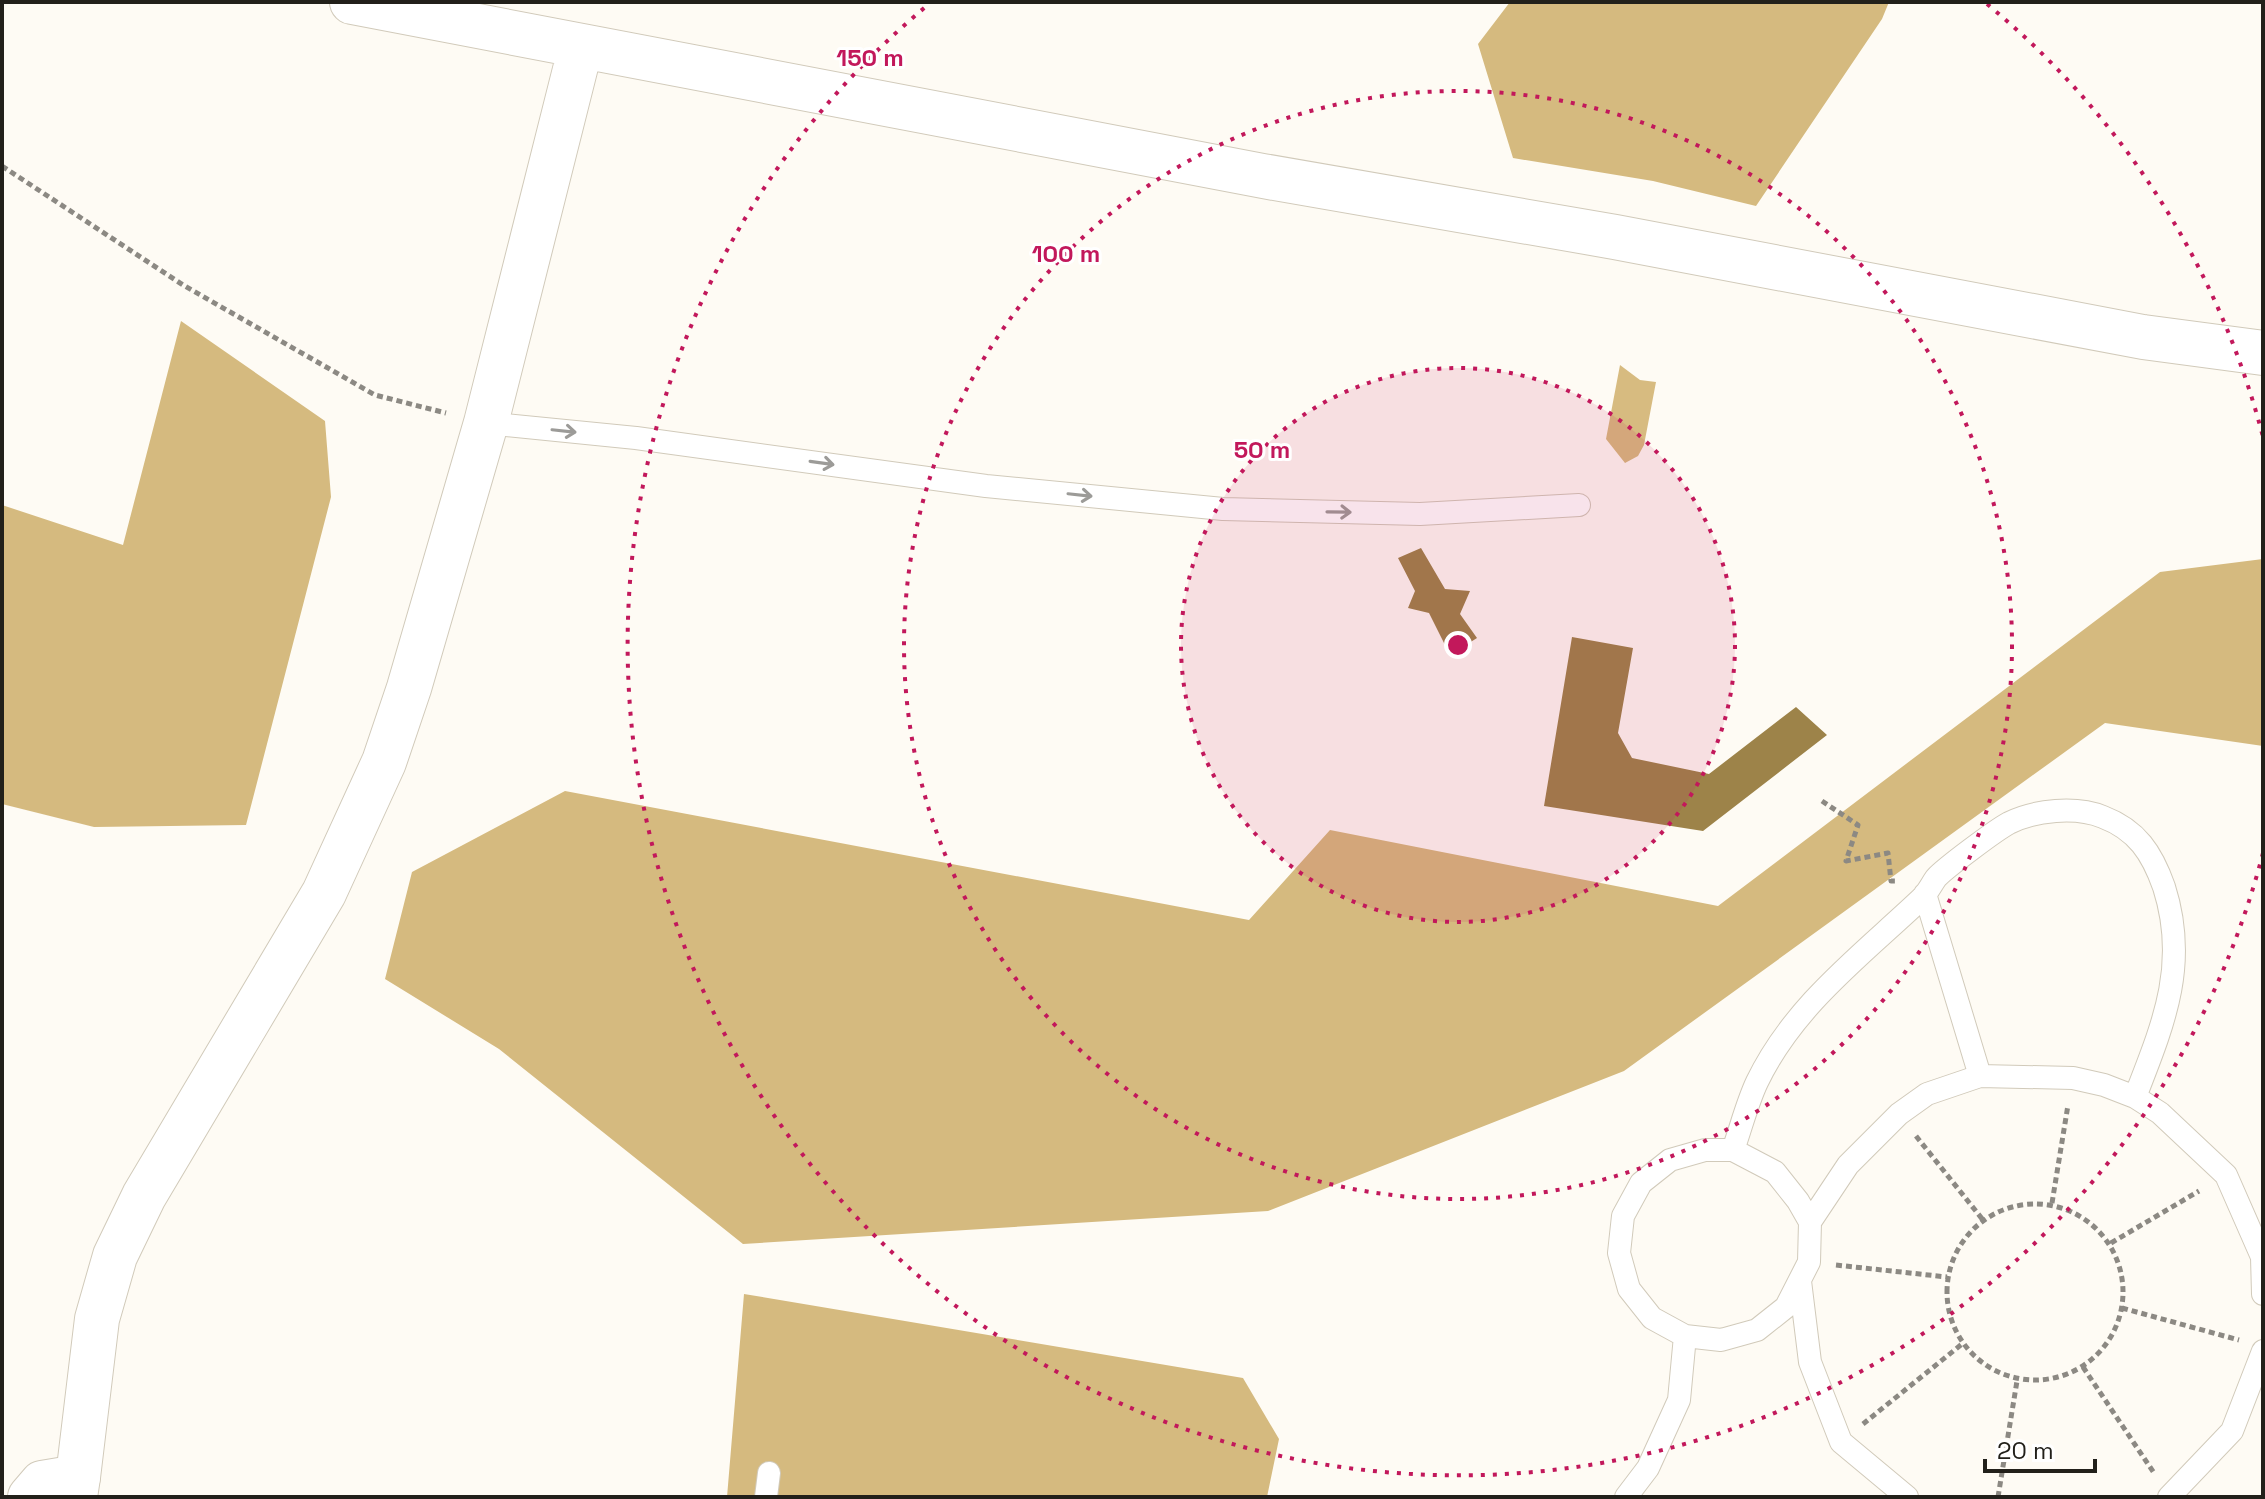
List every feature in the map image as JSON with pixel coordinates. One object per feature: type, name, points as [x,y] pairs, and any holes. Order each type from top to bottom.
[{"type":"street","points":[[352,2],[1263,176],[1615,237],[2143,337],[2263,353]]},
{"type":"street","points":[[30,1497],[42,1483],[77,1487],[97,1319],[115,1256],[144,1196],[324,893],[384,762],[409,688],[486,423],[581,46]]},
{"type":"lane","points":[[486,423],[636,438],[986,486],[1223,509],[1420,514],[1579,505]]},
{"type":"lane","points":[[1733,1150],[1757,1082],[1787,1031],[1827,983],[1932,885],[2009,823],[2045,812],[2089,811],[2124,825],[2155,859],[2170,907],[2176,947],[2173,981],[2162,1027],[2135,1097]]},
{"type":"lane","points":[[1932,885],[1980,1076]]},
{"type":"lane","points":[[1907,1497],[1841,1442],[1810,1362],[1804,1272],[1810,1222],[1848,1165],[1899,1114],[1927,1094],[1980,1076],[2073,1078],[2135,1097],[2160,1113],[2226,1175],[2262,1257],[2263,1294]]},
{"type":"lane","points":[[1804,1272],[1786,1307],[1757,1330],[1721,1340],[1685,1336],[1652,1318],[1629,1289],[1619,1253],[1623,1216],[1641,1183],[1670,1160],[1705,1150],[1733,1150],[1775,1172],[1810,1222]]},
{"type":"lane","points":[[1626,1497],[1648,1468],[1679,1400],[1685,1336]]},
{"type":"lane","points":[[2170,1497],[2232,1431],[2256,1347]]},
{"type":"lane","points":[[766,1497],[769,1473]]},
{"type":"path","points":[[2,166],[183,285],[375,395],[486,423]]},
{"type":"path","points":[[1822,801],[1858,825],[1846,861],[1888,853],[1891,881],[1932,885]]},
{"type":"path","points":[[2052,1203],[2073,1078]]},
{"type":"path","points":[[1899,1114],[1983,1220]]},
{"type":"path","points":[[2111,1243],[2226,1175]]},
{"type":"path","points":[[2052,1203],[2083,1218],[2111,1243],[2122,1273],[2122,1308],[2110,1341],[2083,1367],[2055,1380],[2017,1381],[1987,1368],[1962,1344],[1948,1312],[1947,1277],[1960,1245],[1983,1220],[2016,1206],[2052,1203]]},
{"type":"path","points":[[1804,1272],[1947,1277]]},
{"type":"path","points":[[2122,1308],[2256,1347]]},
{"type":"path","points":[[1841,1442],[1962,1344]]},
{"type":"path","points":[[2083,1367],[2170,1497]]},
{"type":"path","points":[[1998,1497],[2017,1381]]},
{"type":"shaded area","points":[[1510,2],[1889,2],[1882,19],[1756,206],[1653,181],[1513,158],[1478,44]]},
{"type":"shaded area","points":[[181,321],[325,421],[331,497],[246,825],[94,827],[2,804],[2,505],[123,545]]},
{"type":"shaded area","points":[[1620,365],[1640,380],[1656,382],[1644,445],[1638,456],[1625,463],[1606,439]]},
{"type":"shaded area","points":[[2263,559],[2263,746],[2105,723],[1624,1071],[1268,1211],[743,1244],[499,1049],[385,979],[412,872],[565,791],[1249,920],[1330,830],[1718,906],[2160,572]]},
{"type":"shaded area","points":[[744,1294],[1243,1378],[1279,1439],[1267,1497],[727,1497]]},
{"type":"building","points":[[1421,548],[1445,589],[1470,591],[1460,614],[1477,638],[1450,655],[1429,613],[1408,608],[1415,591],[1398,558]]},
{"type":"building","points":[[1572,637],[1633,648],[1618,733],[1632,758],[1709,774],[1796,707],[1827,735],[1703,831],[1544,806]]}]
